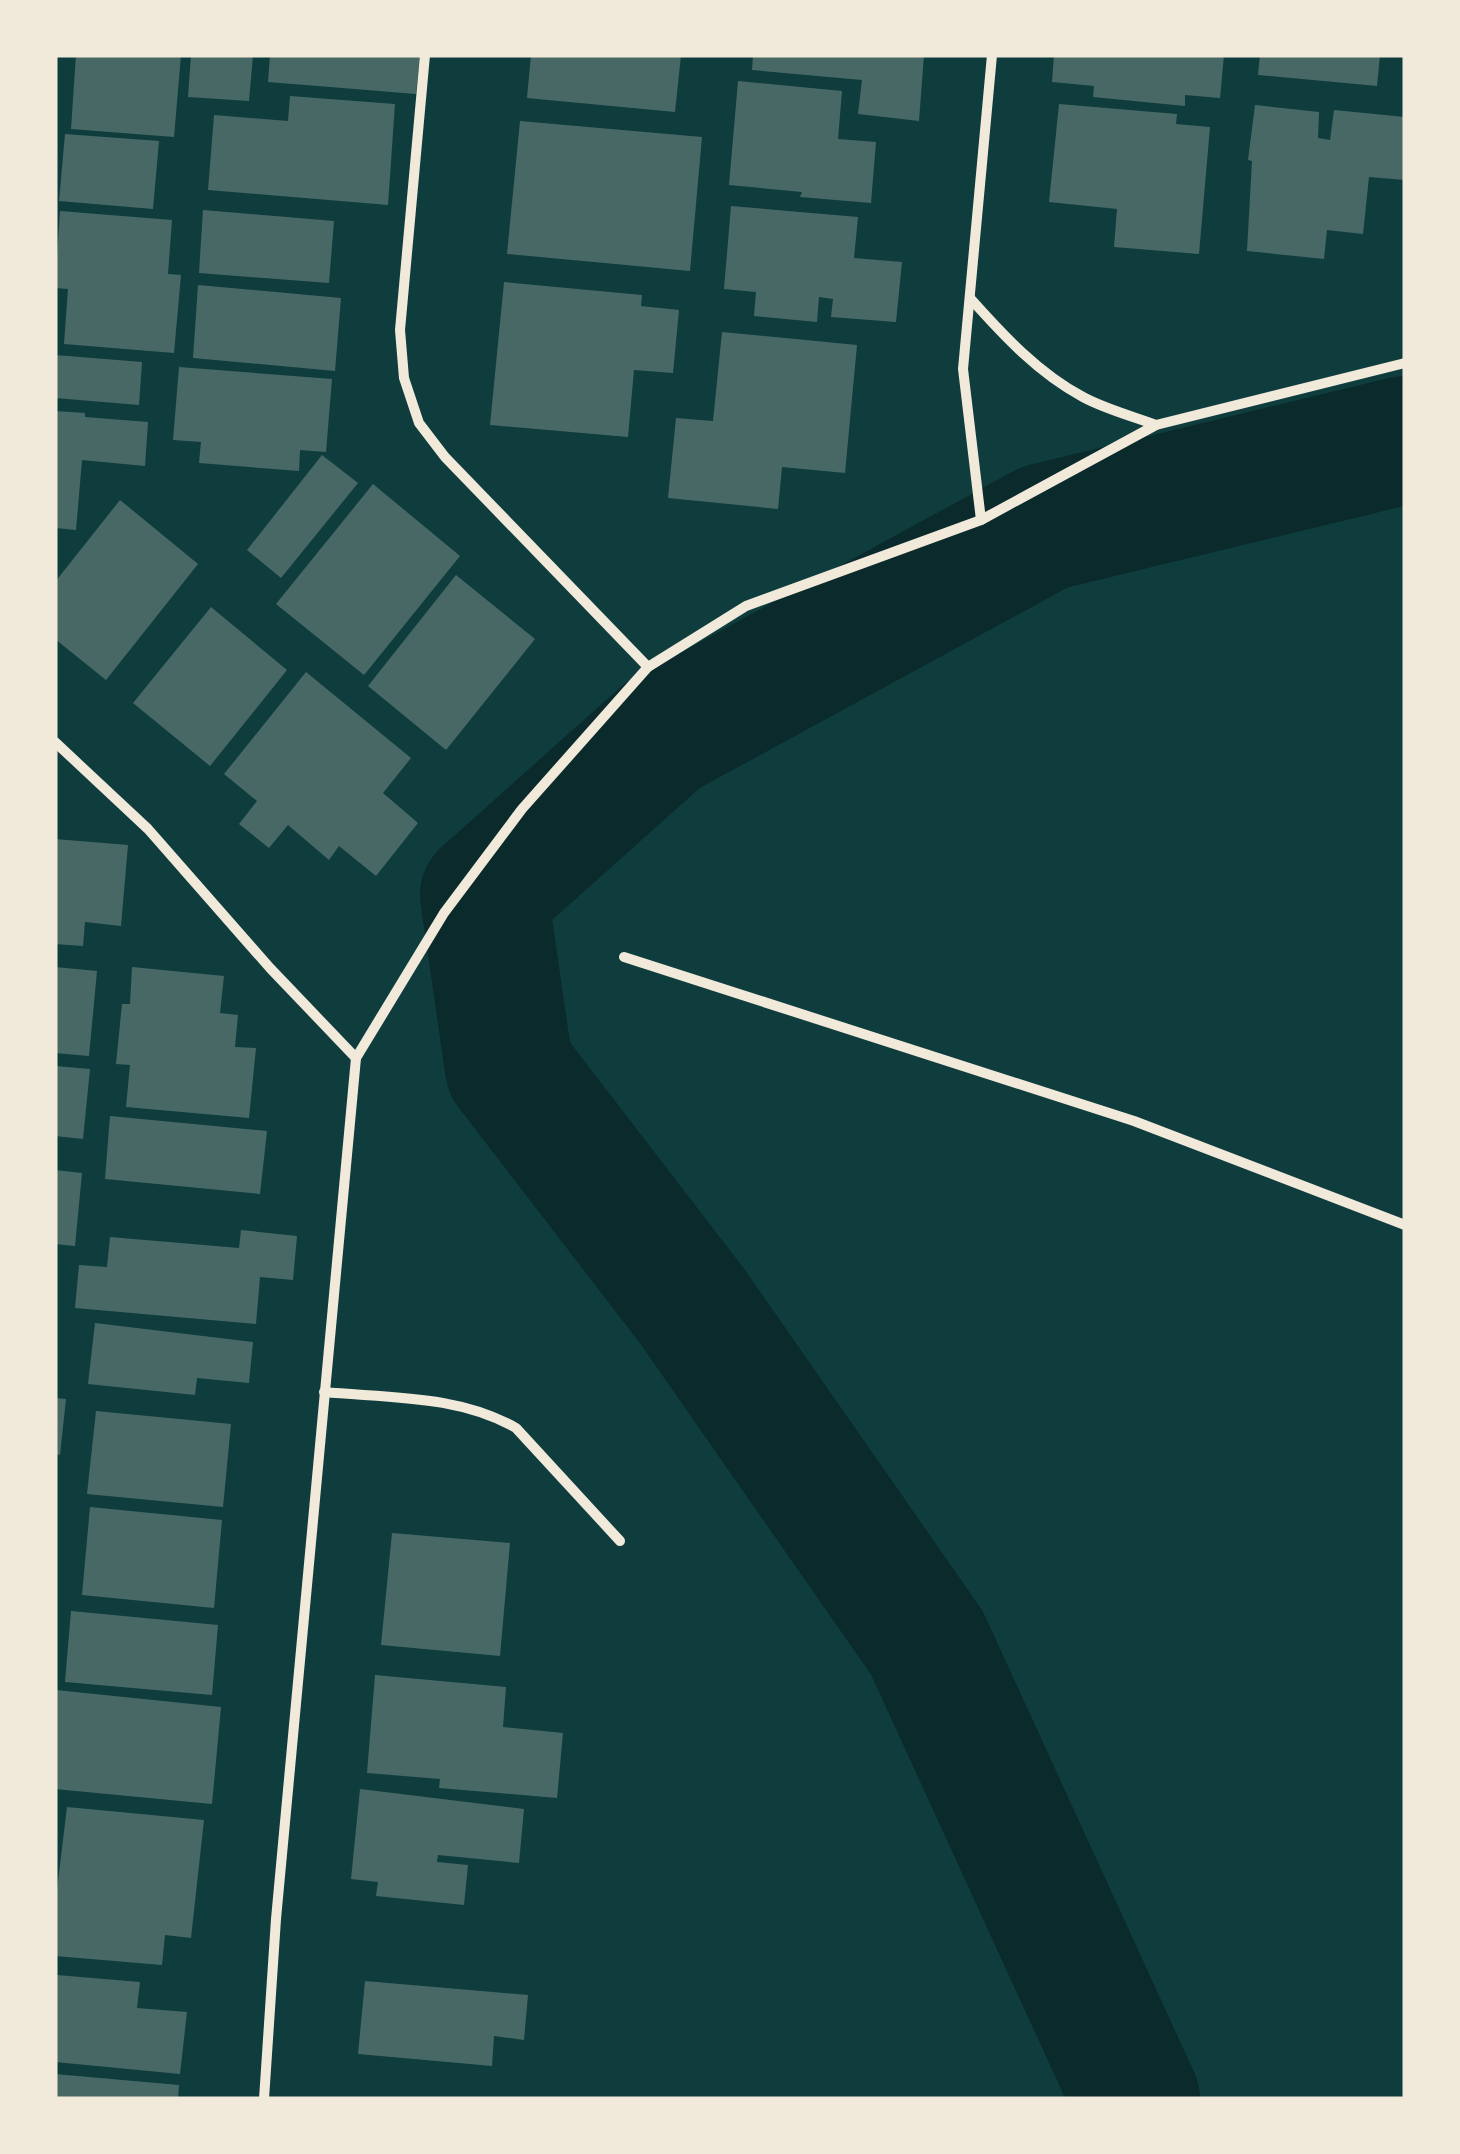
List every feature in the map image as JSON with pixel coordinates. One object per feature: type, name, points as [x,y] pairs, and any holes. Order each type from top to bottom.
[{"type":"street","points":[[425,55],[400,330],[404,378],[419,423],[445,457],[648,667]]},
{"type":"street","points":[[980,520],[963,369],[992,55]]},
{"type":"street","points":[[970,298],[1008,341],[1044,371],[1084,398],[1156,425]]},
{"type":"street","points":[[264,2099],[276,1920],[356,1058],[444,913],[522,809],[648,667],[746,606],[980,520],[1156,425],[1405,362]]},
{"type":"street","points":[[55,742],[148,829],[270,968],[356,1058]]},
{"type":"street","points":[[624,957],[1134,1121],[1405,1224]]},
{"type":"street","points":[[324,1392],[464,1405],[496,1416],[516,1428],[620,1541]]},
{"type":"building","points":[[76,55],[181,55],[174,137],[71,129]]},
{"type":"building","points":[[191,55],[253,55],[249,101],[188,97]]},
{"type":"building","points":[[270,55],[420,55],[416,94],[268,82]]},
{"type":"building","points":[[531,55],[681,55],[675,112],[527,98]]},
{"type":"building","points":[[753,55],[924,55],[919,121],[858,114],[862,80],[752,70]]},
{"type":"building","points":[[1054,55],[1224,55],[1220,98],[1185,95],[1185,106],[1093,97],[1094,86],[1052,82]]},
{"type":"building","points":[[1260,55],[1380,55],[1377,86],[1258,75]]},
{"type":"building","points":[[738,81],[842,91],[838,139],[876,142],[871,203],[729,185]]},
{"type":"building","points":[[290,96],[395,104],[388,205],[208,190],[214,115],[288,121]]},
{"type":"building","points":[[1059,104],[1177,114],[1176,124],[1210,127],[1199,254],[1114,247],[1117,209],[1049,202]]},
{"type":"building","points":[[1255,105],[1319,112],[1318,138],[1330,140],[1334,110],[1405,117],[1405,180],[1369,177],[1363,234],[1327,230],[1324,259],[1247,251],[1252,161],[1248,160]]},
{"type":"building","points":[[520,121],[702,137],[690,271],[507,254]]},
{"type":"building","points":[[65,134],[159,141],[153,209],[59,201]]},
{"type":"building","points":[[731,206],[858,217],[854,258],[902,262],[896,322],[831,317],[833,299],[819,297],[817,322],[754,316],[756,292],[724,289]]},
{"type":"building","points":[[203,210],[334,221],[329,283],[199,273]]},
{"type":"building","points":[[60,211],[172,220],[168,274],[181,275],[174,353],[64,344],[68,289],[55,288]]},
{"type":"building","points":[[504,282],[642,295],[641,306],[679,310],[673,373],[634,370],[628,437],[490,425]]},
{"type":"building","points":[[198,285],[341,298],[335,371],[193,358]]},
{"type":"building","points":[[722,332],[857,345],[845,473],[782,467],[778,509],[668,498],[676,418],[713,421]]},
{"type":"building","points":[[55,355],[142,362],[139,405],[55,398]]},
{"type":"building","points":[[179,367],[332,379],[326,452],[300,450],[299,471],[199,463],[201,442],[173,440]]},
{"type":"building","points":[[55,411],[148,422],[145,466],[82,460],[76,530],[55,528]]},
{"type":"building","points":[[322,455],[358,483],[281,578],[247,550]]},
{"type":"building","points":[[373,484],[460,556],[364,675],[276,604]]},
{"type":"building","points":[[120,500],[198,564],[106,680],[55,639],[55,582]]},
{"type":"building","points":[[456,575],[535,639],[446,750],[368,686]]},
{"type":"building","points":[[211,607],[287,670],[210,766],[133,703]]},
{"type":"building","points":[[306,672],[411,758],[383,793],[418,823],[376,876],[339,846],[329,860],[288,825],[269,848],[239,824],[257,801],[224,774]]},
{"type":"building","points":[[55,839],[128,845],[121,926],[85,922],[83,946],[55,944]]},
{"type":"building","points":[[55,967],[97,971],[89,1056],[55,1053]]},
{"type":"building","points":[[132,967],[224,976],[220,1013],[238,1015],[235,1047],[256,1048],[249,1118],[126,1107],[130,1065],[116,1064],[122,1004],[130,1004]]},
{"type":"building","points":[[55,1066],[90,1069],[83,1139],[55,1136]]},
{"type":"building","points":[[110,1116],[267,1131],[260,1194],[105,1179]]},
{"type":"building","points":[[55,1170],[82,1173],[75,1246],[55,1244]]},
{"type":"building","points":[[241,1230],[297,1236],[293,1280],[260,1277],[256,1324],[75,1308],[79,1265],[107,1267],[110,1237],[239,1248]]},
{"type":"building","points":[[95,1323],[253,1342],[249,1383],[197,1378],[195,1395],[88,1384]]},
{"type":"building","points":[[55,1398],[66,1399],[60,1455],[55,1454]]},
{"type":"building","points":[[96,1411],[231,1424],[223,1507],[87,1494]]},
{"type":"building","points":[[90,1507],[222,1520],[214,1608],[82,1595]]},
{"type":"building","points":[[392,1533],[510,1543],[500,1656],[381,1645]]},
{"type":"building","points":[[71,1611],[218,1625],[212,1695],[65,1682]]},
{"type":"building","points":[[375,1675],[506,1687],[503,1727],[563,1733],[557,1798],[439,1788],[440,1779],[367,1773]]},
{"type":"building","points":[[56,1690],[221,1707],[212,1804],[55,1789]]},
{"type":"building","points":[[360,1789],[524,1809],[519,1863],[438,1855],[437,1862],[468,1865],[464,1905],[376,1896],[378,1882],[351,1879]]},
{"type":"building","points":[[67,1807],[204,1820],[191,1938],[165,1935],[162,1965],[55,1956],[55,1906]]},
{"type":"building","points":[[57,1975],[140,1982],[137,2008],[187,2012],[180,2074],[55,2062]]},
{"type":"building","points":[[365,1981],[528,1995],[524,2040],[494,2036],[492,2066],[358,2054]]},
{"type":"building","points":[[55,2074],[179,2085],[178,2099],[55,2099]]},
{"type":"waterway","points":[[1136,2099],[927,1643],[692,1306],[509,1068],[484,895],[663,735],[1045,527],[1405,440]]}]
